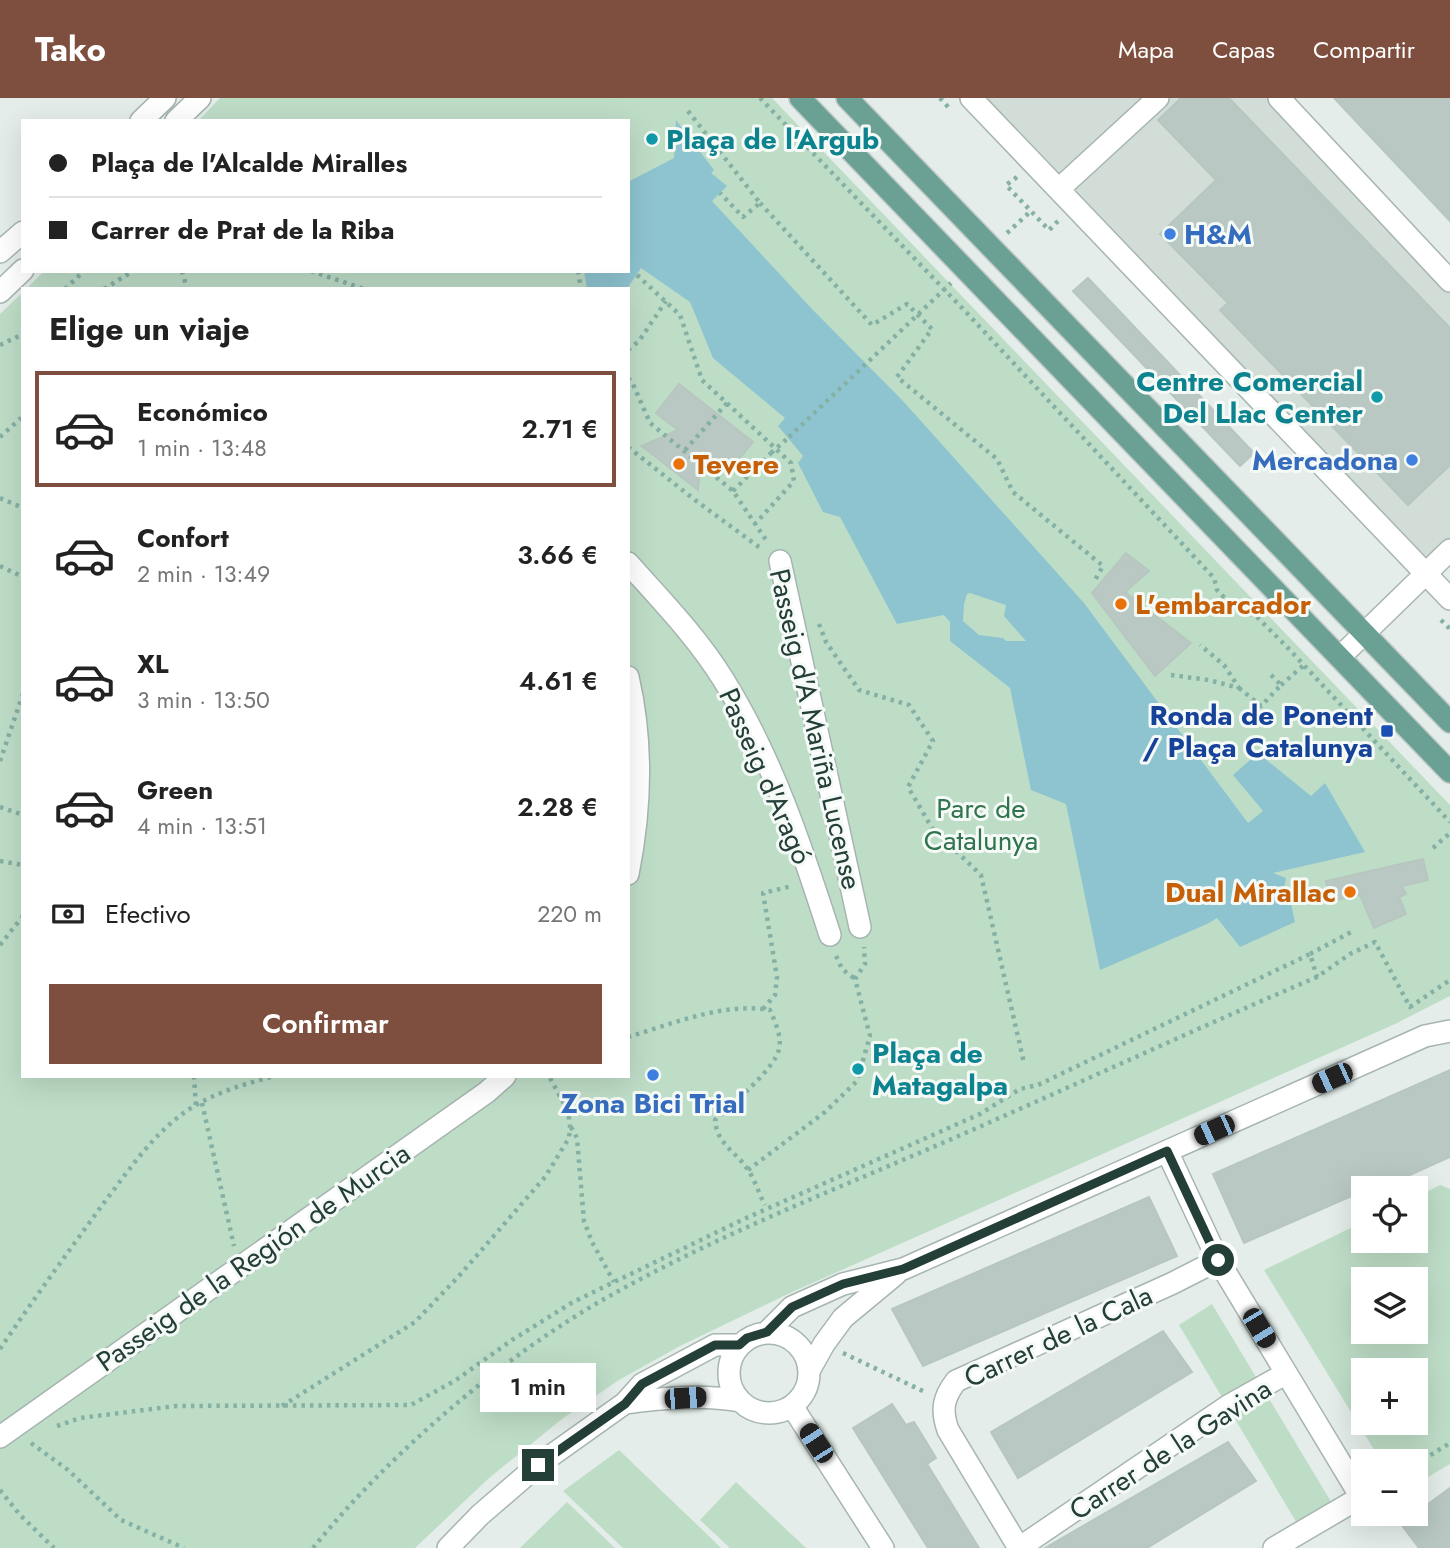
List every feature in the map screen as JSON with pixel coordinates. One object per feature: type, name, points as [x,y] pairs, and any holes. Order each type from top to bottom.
[{"type":"main road","points":[[800,98],[1450,772]]},
{"type":"main road","points":[[847,98],[1450,722]]},
{"type":"street","points":[[143,119],[165,98]]},
{"type":"street","points":[[178,119],[200,98]]},
{"type":"street","points":[[971,98],[1450,599]]},
{"type":"street","points":[[1059,189],[1158,98]]},
{"type":"street","points":[[1279,98],[1450,281]]},
{"type":"street","points":[[0,252],[21,234]]},
{"type":"street","points":[[0,292],[21,272]]},
{"type":"street","points":[[1340,657],[1450,550]]},
{"type":"street","name":"Passeig d'A Mariña Lucense","points":[[780,562],[860,927]]},
{"type":"street","name":"Passeig d'Aragó","points":[[630,565],[723,679],[781,793],[830,935]]},
{"type":"street","points":[[630,692],[639,760],[639,804],[630,861]]},
{"type":"street","points":[[1425,1036],[1450,1013]]},
{"type":"street","points":[[767,1332],[792,1307],[843,1284],[903,1269],[1425,1036],[1450,1031]]},
{"type":"street","name":"Passeig de la Región de Murcia","points":[[0,1437],[503,1078]]},
{"type":"street","points":[[1167,1151],[1218,1260],[1361,1497],[1274,1548]]},
{"type":"street","name":"Carrer de la Cala","points":[[1019,1548],[948,1430],[944,1418],[944,1401],[956,1381],[1218,1260]]},
{"type":"street","points":[[625,1404],[658,1398],[712,1396],[740,1401],[760,1412],[771,1413],[792,1406],[802,1396],[810,1369],[843,1318],[903,1269]]},
{"type":"street","points":[[740,1401],[729,1378],[729,1366],[739,1345],[747,1338],[767,1332],[791,1338],[807,1357],[810,1369]]},
{"type":"street","points":[[448,1548],[480,1515],[538,1465],[625,1404],[642,1384],[715,1345],[739,1345]]},
{"type":"street","name":"Carrer de la Gavina","points":[[1019,1548],[1228,1406],[1285,1374]]},
{"type":"street","points":[[792,1406],[883,1548]]},
{"type":"path","points":[[760,98],[1214,578],[1217,590],[1233,607],[1256,616],[1450,822]]},
{"type":"path","points":[[688,111],[760,203],[872,325],[907,304],[932,328],[897,377],[997,459],[1013,492],[1103,566],[1094,580]]},
{"type":"path","points":[[1031,211],[1006,186],[1033,163]]},
{"type":"path","points":[[720,193],[743,217],[760,203]]},
{"type":"path","points":[[67,287],[82,273]]},
{"type":"path","points":[[107,287],[130,273]]},
{"type":"path","points":[[317,273],[358,287]]},
{"type":"path","points":[[636,275],[680,314],[702,380],[791,463],[794,481],[755,524]]},
{"type":"path","points":[[733,491],[944,290]]},
{"type":"path","points":[[630,348],[639,341],[666,301]]},
{"type":"path","points":[[0,345],[21,335]]},
{"type":"path","name":"Passeig d'A Mariña Lucense","points":[[630,380],[650,423],[733,491],[780,562]]},
{"type":"path","points":[[685,450],[727,403]]},
{"type":"path","points":[[0,437],[21,418]]},
{"type":"path","points":[[630,449],[780,562]]},
{"type":"path","points":[[0,498],[21,507]]},
{"type":"path","points":[[0,566],[21,576]]},
{"type":"path","points":[[817,620],[826,642],[859,690],[909,705],[933,741],[908,787],[932,828],[981,874],[1024,1063]]},
{"type":"path","points":[[1200,645],[1224,665],[1239,688],[1261,705],[1304,665]]},
{"type":"path","points":[[1171,675],[1209,680],[1239,688]]},
{"type":"path","points":[[1271,675],[1281,685]]},
{"type":"path","points":[[0,761],[21,700]]},
{"type":"path","points":[[0,807],[21,814]]},
{"type":"path","points":[[1433,848],[1450,833]]},
{"type":"path","points":[[0,861],[21,865]]},
{"type":"path","points":[[763,893],[778,977],[775,995],[763,1009]]},
{"type":"path","points":[[0,945],[21,919]]},
{"type":"path","points":[[855,979],[865,964],[866,952],[860,927]]},
{"type":"path","points":[[52,1428],[80,1418],[176,1406],[411,1405],[456,1380],[512,1340],[573,1302],[744,1219],[980,1114],[1020,1089],[1038,1085],[1355,930]]},
{"type":"path","points":[[748,1170],[825,1112],[857,1081],[870,1036],[855,979],[837,961],[830,935]]},
{"type":"path","points":[[313,1548],[373,1480],[487,1379],[606,1298],[738,1231],[1317,977],[1350,954],[1375,942],[1410,1007],[1450,981]]},
{"type":"path","points":[[1310,954],[1317,977]]},
{"type":"path","points":[[630,1036],[706,1014],[752,1007],[770,1010],[777,1027],[779,1049],[766,1071],[715,1121],[716,1133],[748,1170],[765,1205]]},
{"type":"path","points":[[194,1078],[196,1107]]},
{"type":"path","points":[[0,1349],[122,1178],[164,1131],[181,1115],[202,1103],[242,1084],[267,1078]]},
{"type":"path","points":[[281,1406],[415,1322],[460,1276],[545,1177],[569,1138],[570,1126],[568,1111],[550,1078]]},
{"type":"path","points":[[202,1103],[236,1254],[242,1265]]},
{"type":"path","points":[[570,1126],[577,1139],[584,1221],[614,1282]]},
{"type":"path","points":[[824,1344],[944,1401]]},
{"type":"path","points":[[20,1449],[41,1435]]},
{"type":"path","points":[[30,1443],[68,1470],[121,1520],[184,1548]]},
{"type":"path","points":[[1428,1457],[1450,1443]]},
{"type":"path","points":[[0,1490],[20,1515],[54,1548]]},
{"type":"shaded area","points":[[971,98],[1279,98],[1450,281],[1450,547],[1425,571]]},
{"type":"green space","name":"Parc de Catalunya","points":[[220,98],[772,98],[1450,805],[1450,996],[1395,1024],[790,1293],[680,1346],[619,1380],[562,1419],[489,1478],[415,1548],[0,1548],[0,314],[21,294],[21,1078],[630,1078],[630,287],[28,287],[42,273],[630,273],[630,119],[200,119]]},
{"type":"green space","points":[[1440,1185],[1450,1189],[1450,1464],[1428,1477],[1428,1449],[1374,1449],[1365,1435],[1428,1435],[1428,1358],[1351,1358],[1351,1412],[1264,1270],[1351,1228],[1351,1253],[1428,1253],[1428,1191]]},
{"type":"green space","points":[[1212,1304],[1333,1505],[1298,1525],[1179,1325]]},
{"type":"green space","points":[[619,1450],[721,1548],[623,1548],[563,1491]]},
{"type":"green space","points":[[736,1482],[806,1548],[730,1548],[700,1520]]},
{"type":"green space","points":[[567,1502],[615,1548],[520,1548]]},
{"type":"water","points":[[676,120],[714,170],[711,173],[727,186],[712,201],[812,309],[903,401],[1084,603],[1248,823],[1263,811],[1233,775],[1258,753],[1311,796],[1325,783],[1365,852],[1273,873],[1286,878],[1284,890],[1288,890],[1295,922],[1240,947],[1217,918],[1100,970],[1066,804],[1031,790],[1010,688],[950,641],[950,622],[944,615],[897,624],[840,517],[823,512],[798,463],[803,456],[778,426],[785,418],[713,358],[690,302],[641,268],[628,287],[587,287],[584,273],[630,273],[630,181],[674,158]],"holes":[[[967,594],[1006,605],[1004,616],[1026,641],[1006,641],[1003,638],[979,635],[963,621]]]},
{"type":"building","name":"Centre Comercial Del Llac Center","points":[[1181,98],[1229,98],[1450,328],[1450,465],[1408,505],[1220,310],[1228,303],[1160,234],[1216,180],[1158,120]]},
{"type":"building","points":[[1334,98],[1450,98],[1450,221]]},
{"type":"building","points":[[1088,278],[1254,453],[1240,466],[1073,291]]},
{"type":"building","points":[[679,384],[753,442],[729,471],[702,448],[698,490],[642,446],[678,430],[656,413]]},
{"type":"building","name":"L'embarcador","points":[[1126,553],[1149,571],[1125,592],[1191,643],[1155,676],[1092,593]]},
{"type":"building","name":"Dual Mirallac","points":[[1423,859],[1428,880],[1402,886],[1406,894],[1399,897],[1406,914],[1374,928],[1360,895],[1330,901],[1326,881]]},
{"type":"building","points":[[1450,1070],[1450,1157],[1408,1176],[1351,1176],[1351,1196],[1244,1243],[1213,1174]]},
{"type":"building","points":[[1149,1197],[1177,1256],[923,1366],[892,1309]]},
{"type":"building","points":[[1163,1331],[1192,1372],[1018,1478],[991,1432]]},
{"type":"building","points":[[892,1404],[906,1425],[914,1422],[936,1458],[927,1464],[979,1548],[928,1548],[853,1428]]},
{"type":"building","points":[[1228,1442],[1256,1481],[1147,1548],[1045,1548]]},
{"type":"building","points":[[1450,1488],[1450,1548],[1419,1548],[1402,1526],[1428,1526],[1428,1504]]},
{"type":"place","name":"Plaça de l'Argub","points":[[652,139]]},
{"type":"place","name":"H&M","points":[[1170,234]]},
{"type":"place","name":"Centre Comercial Del Llac Center","points":[[1377,397]]},
{"type":"place","name":"Mercadona","points":[[1412,460]]},
{"type":"place","name":"Tevere","points":[[679,464]]},
{"type":"place","name":"L'embarcador","points":[[1121,604]]},
{"type":"place","name":"Ronda de Ponent / Plaça Catalunya","points":[[1387,731]]},
{"type":"place","name":"Dual Mirallac","points":[[1350,892]]},
{"type":"place","name":"Plaça de Matagalpa","points":[[858,1069]]},
{"type":"place","name":"Zona Bici Trial","points":[[653,1075]]},
{"type":"route","points":[[538,1465],[625,1404],[642,1384],[688,1358],[715,1345],[739,1345],[747,1338],[767,1332],[792,1307],[843,1284],[903,1269],[1167,1151],[1218,1260]]}]
